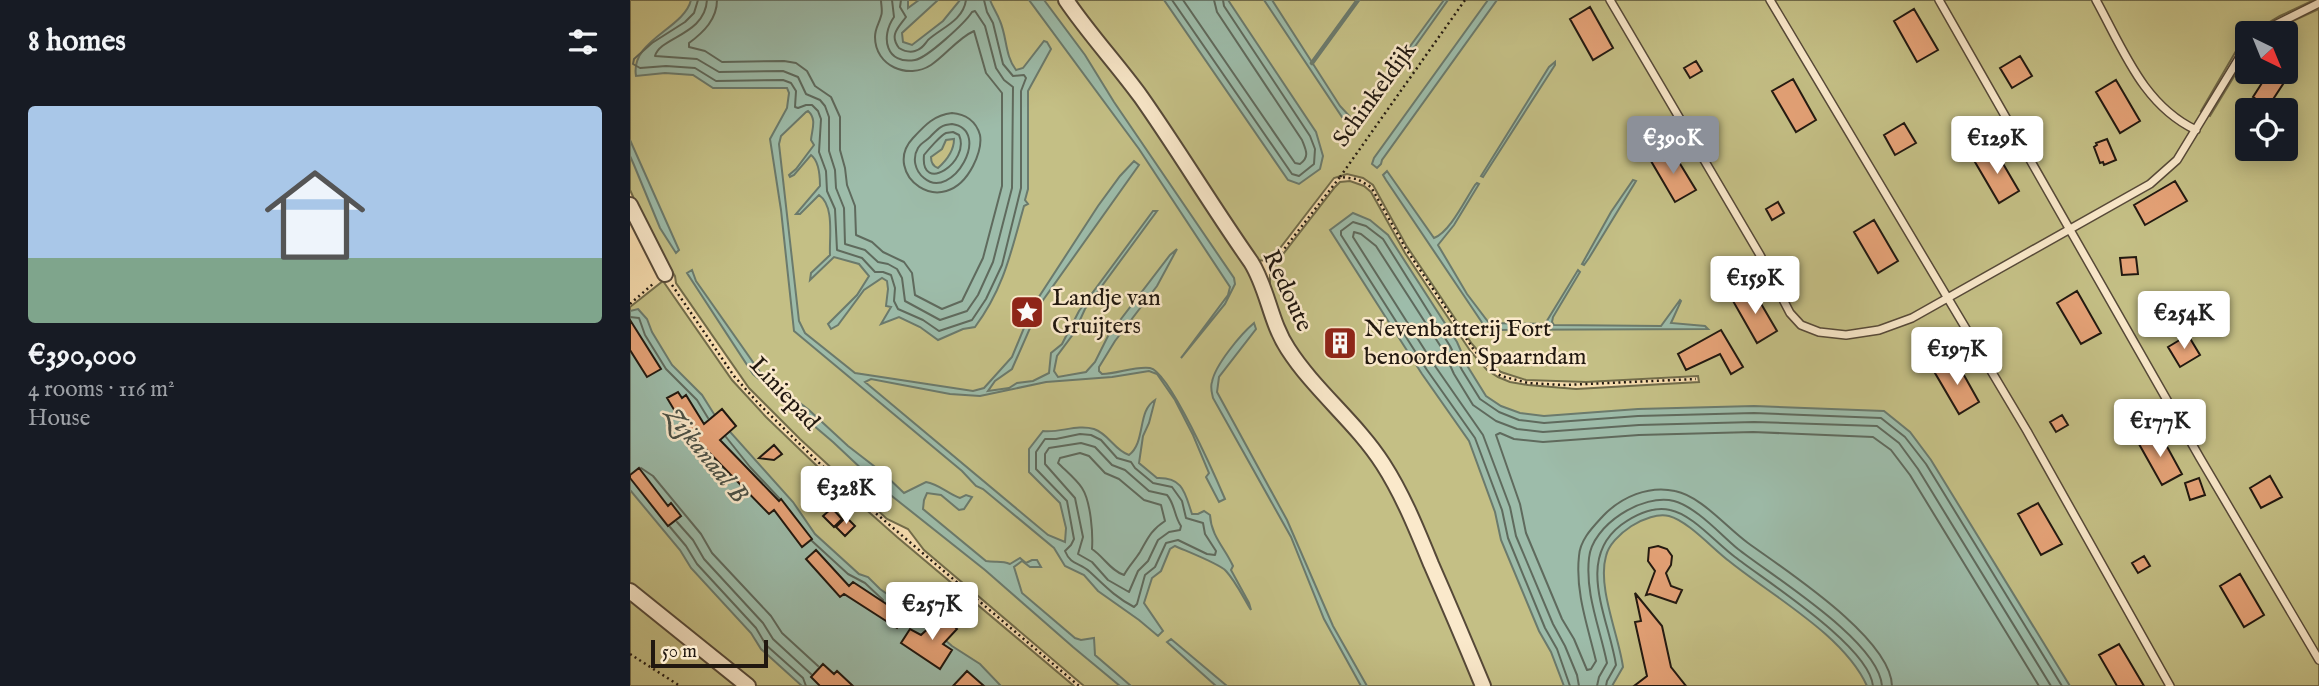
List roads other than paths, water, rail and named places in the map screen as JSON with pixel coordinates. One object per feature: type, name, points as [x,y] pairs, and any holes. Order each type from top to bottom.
[{"type":"street","name":"Redoute","points":[[1066,0],[1093,39],[1152,113],[1258,273],[1276,327],[1288,349],[1372,449],[1394,483],[1419,534],[1483,686]]},
{"type":"street","points":[[630,205],[665,274]]},
{"type":"street","points":[[630,591],[748,686]]},
{"type":"lane","points":[[1610,0],[1760,255],[1790,313],[1801,325],[1819,332],[1846,335],[1878,330],[1912,318],[2151,184],[2177,160],[2235,65]]},
{"type":"lane","points":[[1770,0],[2027,431],[2170,686]]},
{"type":"lane","points":[[1939,0],[2200,458],[2319,660]]},
{"type":"lane","points":[[2096,0],[2153,99],[2170,115],[2196,130]]},
{"type":"lane","points":[[2283,21],[2319,3]]},
{"type":"water","points":[[691,0],[908,0],[908,8],[919,0],[938,0],[902,33],[903,42],[912,45],[943,21],[960,0],[990,0],[1016,70],[1023,68],[1044,41],[1047,42],[1051,49],[1028,91],[1028,189],[1025,200],[1028,204],[1024,206],[1000,284],[975,327],[938,340],[899,317],[881,324],[891,307],[886,306],[887,281],[882,278],[864,290],[838,325],[831,329],[828,324],[857,295],[869,276],[859,264],[834,257],[810,280],[811,273],[830,255],[829,214],[819,195],[800,214],[796,214],[820,186],[816,161],[811,155],[794,175],[789,175],[814,145],[811,140],[811,114],[806,112],[781,136],[779,144],[799,321],[805,333],[855,373],[973,391],[984,388],[1012,357],[1033,306],[1098,206],[1134,161],[1139,165],[1041,303],[1012,369],[995,381],[988,391],[1033,381],[1049,373],[1051,353],[1062,344],[1079,311],[1153,211],[1157,211],[1085,309],[1074,333],[1057,356],[1054,371],[1058,377],[1086,372],[1095,362],[1108,336],[1177,249],[1157,286],[1115,341],[1099,371],[1108,374],[1150,368],[1158,374],[1180,405],[1225,499],[1219,502],[1206,477],[1209,473],[1175,400],[1157,374],[1149,371],[1046,382],[980,396],[950,394],[871,379],[865,382],[1048,535],[1065,542],[1066,528],[1060,503],[1029,472],[1029,449],[1043,431],[1088,428],[1104,434],[1119,450],[1129,455],[1138,442],[1146,411],[1155,400],[1143,436],[1139,463],[1157,478],[1173,480],[1178,484],[1185,494],[1192,514],[1204,511],[1210,515],[1216,536],[1233,566],[1231,570],[1251,610],[1223,568],[1175,546],[1170,549],[1161,571],[1152,578],[1144,603],[1163,631],[1158,636],[1098,591],[1084,575],[1065,566],[1054,548],[976,486],[962,471],[794,331],[781,210],[770,139],[787,108],[789,93],[787,88],[713,88],[693,75],[665,73],[636,76],[636,64],[641,53],[686,10]],"holes":[[[954,139],[944,162],[938,168],[934,166],[931,157],[942,149],[946,140]]]},
{"type":"water","points":[[1029,0],[1044,0],[1085,55],[1234,278],[1235,284],[1225,304],[1181,358],[1228,295],[1230,287],[1139,149]]},
{"type":"water","points":[[1164,0],[1228,0],[1316,132],[1323,156],[1320,169],[1299,184],[1288,180]]},
{"type":"water","points":[[1264,0],[1272,0],[1340,106],[1356,120],[1444,0],[1448,0],[1362,121],[1354,127],[1342,117]]},
{"type":"water","points":[[1488,0],[1497,0],[1377,168],[1372,164],[1374,158]]},
{"type":"water","points":[[1555,62],[1483,177],[1481,176],[1549,67]]},
{"type":"water","points":[[630,140],[679,250],[676,253],[660,228],[630,156]]},
{"type":"water","points":[[1387,171],[1434,238],[1446,229],[1475,185],[1479,184],[1454,225],[1438,245],[1467,294],[1489,323],[1545,324],[1578,270],[1580,272],[1553,317],[1554,325],[1661,326],[1680,300],[1671,323],[1705,326],[1708,329],[1496,330],[1485,327],[1386,180],[1383,175]]},
{"type":"water","points":[[1633,180],[1636,181],[1589,258],[1582,264],[1611,212]]},
{"type":"water","points":[[1353,213],[1370,220],[1388,235],[1457,342],[1468,367],[1486,396],[1501,406],[1520,413],[1544,416],[1638,409],[1754,406],[1884,411],[1910,432],[1931,460],[2070,686],[1867,686],[1856,667],[1825,633],[1729,561],[1684,523],[1660,515],[1631,526],[1615,540],[1606,556],[1606,597],[1623,667],[1612,686],[1564,686],[1501,540],[1495,512],[1469,441],[1422,374],[1330,230]]},
{"type":"water","points":[[692,270],[696,281],[760,372],[809,410],[904,493],[926,482],[960,498],[966,495],[972,497],[964,509],[959,510],[941,495],[927,493],[923,509],[986,561],[1010,564],[1020,558],[1026,563],[1037,560],[1041,567],[1030,567],[1022,561],[1014,567],[1022,593],[1075,638],[1094,638],[1095,655],[1131,686],[1120,686],[985,570],[883,489],[753,374],[687,273]]},
{"type":"water","name":"Zijkanaal B","points":[[638,309],[647,319],[672,365],[702,395],[714,414],[793,502],[815,534],[859,574],[868,577],[952,646],[980,664],[1001,686],[802,686],[761,649],[751,633],[691,568],[680,550],[630,490],[630,311]]},
{"type":"water","points":[[1254,323],[1256,329],[1219,377],[1217,392],[1287,520],[1333,626],[1367,686],[1361,686],[1324,619],[1291,537],[1213,398],[1211,384],[1218,367]]},
{"type":"water","points":[[1171,639],[1227,686],[1216,686],[1167,642]]},
{"type":"waterway","points":[[1312,63],[1358,0]]},
{"type":"place","name":"Landje van Gruijters","points":[[1027,312]]},
{"type":"place","name":"Nevenbatterij Fort benoorden Spaarndam","points":[[1340,343]]}]
